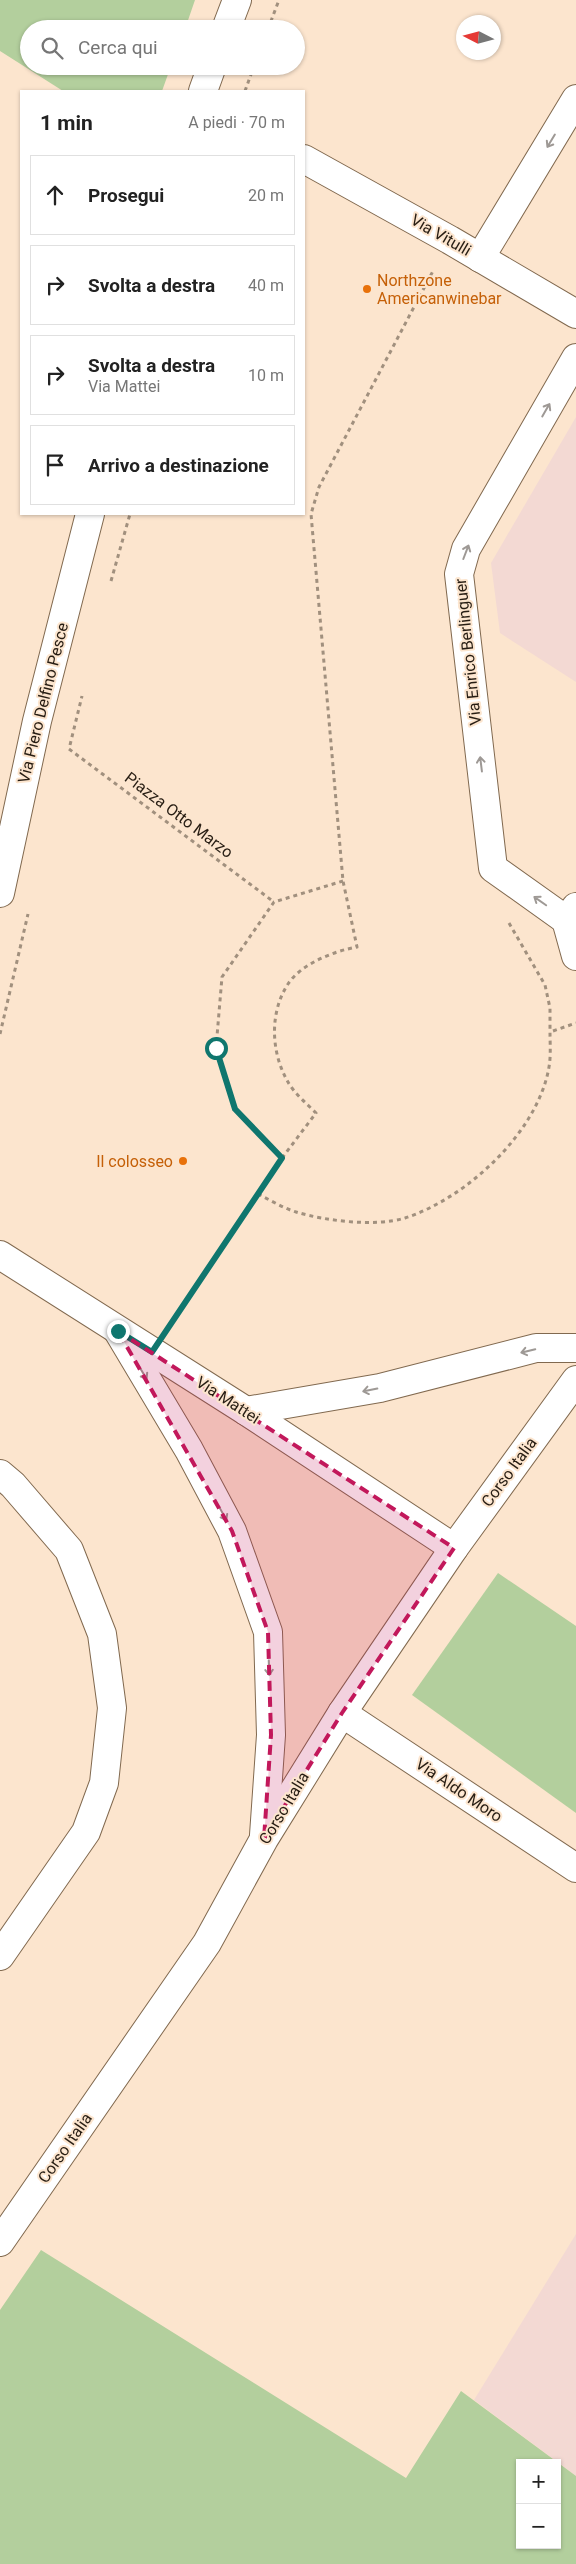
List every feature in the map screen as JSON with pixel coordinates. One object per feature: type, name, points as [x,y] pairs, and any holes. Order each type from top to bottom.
[{"type":"street","points":[[229,20],[237,0]]},
{"type":"street","points":[[203,90],[209,75]]},
{"type":"street","points":[[480,258],[576,99]]},
{"type":"street","name":"Via Vitulli","points":[[305,160],[450,240],[576,314]]},
{"type":"street","name":"Via Enrico Berlinguer","points":[[571,913],[493,868],[459,574],[466,549],[576,358]]},
{"type":"street","name":"Via Piero Delfino Pesce","points":[[0,893],[37,721],[90,515]]},
{"type":"street","points":[[571,913],[576,956]]},
{"type":"street","name":"Via Mattei","points":[[0,1255],[246,1411],[454,1548]]},
{"type":"street","points":[[118,1331],[189,1450],[232,1531],[268,1632],[270,1735],[264,1839]]},
{"type":"street","points":[[246,1411],[380,1388],[536,1348],[576,1348]]},
{"type":"street","name":"Corso Italia","points":[[0,2242],[9,2210],[207,1943],[264,1839],[342,1713],[454,1548],[576,1380]]},
{"type":"street","points":[[0,1474],[69,1550],[102,1634],[112,1708],[104,1783],[86,1832],[0,1956]]},
{"type":"street","name":"Via Aldo Moro","points":[[342,1713],[576,1868]]},
{"type":"path","points":[[271,20],[279,0]]},
{"type":"path","points":[[245,90],[251,75]]},
{"type":"path","points":[[152,1352],[282,1158],[316,1113],[288,1083],[276,1051],[274,1019],[288,984],[310,964],[338,950],[357,947],[343,881],[311,514],[319,487],[450,240]]},
{"type":"path","name":"Piazza Otto Marzo","points":[[69,749],[274,902]]},
{"type":"path","points":[[282,1158],[235,1109],[216,1048],[222,977],[274,902],[343,881]]},
{"type":"path","points":[[258,1194],[295,1211],[334,1220],[370,1222],[405,1218],[441,1200],[472,1180],[500,1156],[523,1129],[539,1099],[549,1066],[550,1032],[550,1008],[544,985],[510,926],[507,917]]},
{"type":"path","points":[[550,1032],[576,1023]]},
{"type":"highlighted area","points":[[118,1331],[454,1548],[342,1713],[264,1839],[271,1735],[268,1632],[232,1531]]},
{"type":"shaded area","points":[[576,417],[576,682],[500,633],[491,563]]},
{"type":"shaded area","points":[[576,2234],[576,2476],[561,2465],[561,2459],[553,2459],[474,2400]]},
{"type":"green space","points":[[0,0],[195,0],[188,20],[20,20],[20,64],[0,51]]},
{"type":"green space","points":[[38,75],[168,75],[162,90],[61,90]]},
{"type":"green space","points":[[498,1573],[576,1626],[576,1813],[412,1695]]},
{"type":"green space","points":[[41,2250],[406,2478],[461,2391],[553,2459],[516,2459],[516,2549],[561,2549],[561,2465],[576,2476],[576,2564],[0,2564],[0,2310]]},
{"type":"place","name":"Northzone Americanwinebar","points":[[367,289]]},
{"type":"place","name":"Il colosseo","points":[[183,1161]]},
{"type":"route","points":[[118,1331],[152,1352],[282,1158],[235,1109],[216,1048]]}]
